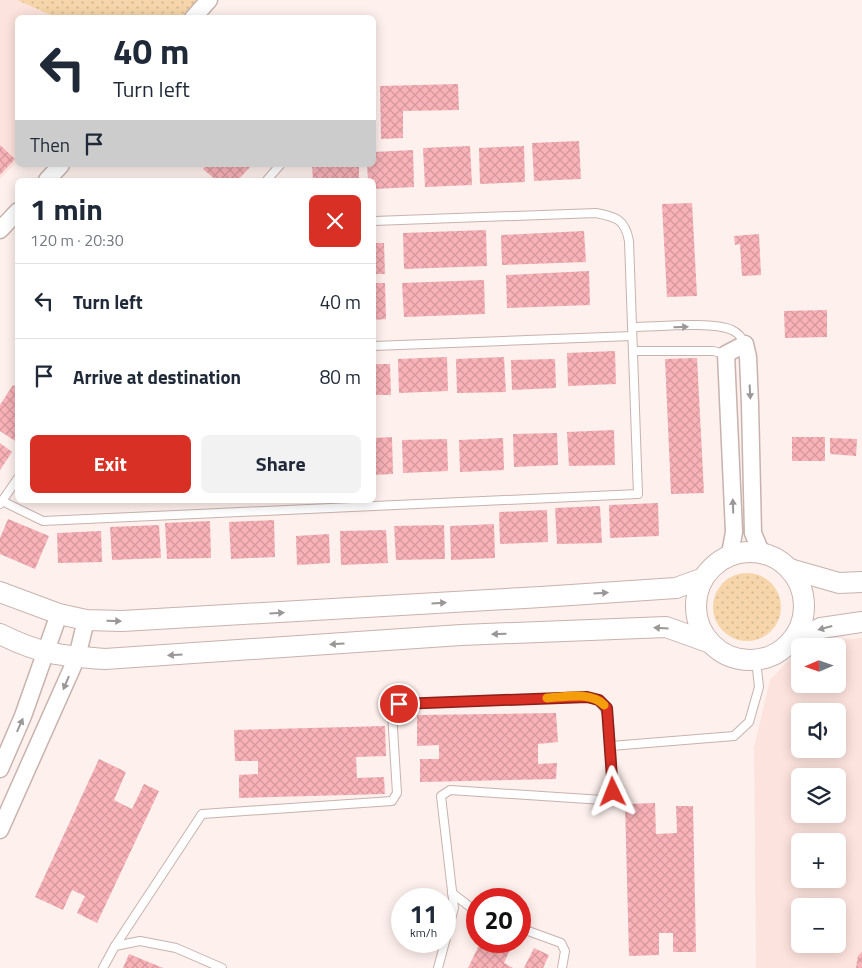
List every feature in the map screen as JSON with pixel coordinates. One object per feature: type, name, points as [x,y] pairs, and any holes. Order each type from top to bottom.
[{"type":"street","points":[[196,15],[209,0]]},
{"type":"street","points":[[49,178],[59,167]]},
{"type":"street","points":[[0,230],[15,214]]},
{"type":"street","points":[[730,554],[734,532],[726,354],[744,344],[750,395],[753,533],[762,552]]},
{"type":"street","points":[[708,642],[697,622],[695,601],[702,580],[715,564],[730,554],[744,550],[762,552],[774,556],[790,569],[803,593],[803,620],[790,643]]},
{"type":"street","points":[[790,569],[839,583],[862,582]]},
{"type":"street","points":[[0,592],[59,614],[86,620],[122,621],[676,588],[702,580]]},
{"type":"street","points":[[0,769],[47,653],[59,614]]},
{"type":"street","points":[[0,830],[48,727],[77,657],[86,620]]},
{"type":"street","points":[[0,634],[26,647],[47,653],[77,657],[131,658],[461,635],[666,627],[708,642],[726,656],[749,661],[772,657],[790,643],[821,628],[862,622]]},
{"type":"lane","points":[[269,178],[278,167]]},
{"type":"lane","points":[[15,482],[1,503],[43,521],[638,494],[627,229],[619,220],[609,215],[596,213],[376,221]]},
{"type":"lane","points":[[632,327],[718,326],[733,330],[741,336],[744,344]]},
{"type":"lane","points":[[376,346],[632,336]]},
{"type":"lane","points":[[633,351],[713,351],[726,354]]},
{"type":"lane","points":[[611,746],[734,736],[749,722],[759,687],[756,660]]},
{"type":"lane","points":[[103,968],[115,946],[202,814],[392,801],[397,793],[392,713],[399,704],[587,697],[599,700],[607,708],[613,792],[603,800],[450,790],[441,796],[451,888]]},
{"type":"lane","points":[[456,896],[466,904]]},
{"type":"lane","points":[[531,932],[561,943],[565,951],[562,968]]},
{"type":"lane","points":[[115,946],[140,941],[176,948],[222,968]]},
{"type":"lane","points":[[438,968],[442,953]]},
{"type":"shaded area","points":[[0,0],[17,0],[51,15],[15,15],[15,164],[0,179]]},
{"type":"shaded area","points":[[17,0],[202,0],[185,15],[51,15]]},
{"type":"shaded area","points":[[740,573],[754,573],[766,578],[776,588],[781,600],[781,614],[776,626],[766,636],[754,641],[740,641],[728,636],[718,626],[713,614],[713,600],[718,588],[728,578]]},
{"type":"shaded area","points":[[862,638],[862,968],[756,968],[754,747],[770,680],[791,660],[791,693],[846,693],[846,639]]},
{"type":"building","points":[[458,84],[459,110],[403,111],[403,138],[381,139],[380,86]]},
{"type":"building","points":[[579,141],[581,179],[534,181],[532,143]]},
{"type":"building","points":[[0,145],[15,159],[0,175]]},
{"type":"building","points":[[470,146],[472,185],[425,187],[423,148]]},
{"type":"building","points":[[524,146],[525,182],[480,184],[479,148]]},
{"type":"building","points":[[413,150],[414,187],[376,189],[376,178],[368,178],[367,167],[376,167],[376,152]]},
{"type":"building","points":[[204,167],[250,167],[240,178],[214,178],[203,169]]},
{"type":"building","points":[[312,167],[359,167],[359,178],[313,178]]},
{"type":"building","points":[[692,203],[697,296],[667,297],[662,204]]},
{"type":"building","points":[[486,230],[487,266],[404,269],[403,233]]},
{"type":"building","points":[[584,231],[586,262],[502,265],[501,235]]},
{"type":"building","points":[[759,234],[761,275],[742,276],[740,244],[735,245],[734,236]]},
{"type":"building","points":[[376,243],[384,243],[385,274],[376,274]]},
{"type":"building","points":[[589,271],[590,305],[507,308],[506,275]]},
{"type":"building","points":[[484,280],[485,314],[404,317],[402,283]]},
{"type":"building","points":[[376,283],[385,283],[386,319],[376,320]]},
{"type":"building","points":[[827,310],[827,337],[785,338],[784,311]]},
{"type":"building","points":[[615,351],[616,384],[568,386],[567,353]]},
{"type":"building","points":[[447,357],[448,391],[399,393],[398,359]]},
{"type":"building","points":[[504,357],[506,392],[457,393],[456,359]]},
{"type":"building","points":[[697,358],[704,493],[671,494],[665,359]]},
{"type":"building","points":[[555,359],[556,388],[512,390],[511,360]]},
{"type":"building","points":[[376,364],[390,364],[391,395],[376,395]]},
{"type":"building","points":[[13,385],[15,386],[15,441],[0,431],[0,405]]},
{"type":"building","points":[[614,430],[615,465],[569,466],[567,432]]},
{"type":"building","points":[[557,433],[558,465],[514,467],[513,434]]},
{"type":"building","points":[[392,437],[393,474],[376,475],[376,438]]},
{"type":"building","points":[[792,437],[825,437],[825,461],[792,461]]},
{"type":"building","points":[[503,438],[504,470],[460,472],[459,440]]},
{"type":"building","points":[[830,438],[857,439],[856,456],[830,454]]},
{"type":"building","points":[[447,439],[448,471],[403,473],[402,440]]},
{"type":"building","points":[[0,443],[12,452],[0,470]]},
{"type":"building","points":[[658,503],[659,536],[610,538],[609,505]]},
{"type":"building","points":[[600,506],[602,543],[557,544],[555,508]]},
{"type":"building","points":[[547,510],[548,542],[500,544],[499,512]]},
{"type":"building","points":[[8,519],[49,536],[35,569],[0,554],[0,538]]},
{"type":"building","points":[[274,520],[275,557],[231,559],[229,522]]},
{"type":"building","points":[[210,521],[211,558],[167,559],[165,523]]},
{"type":"building","points":[[494,524],[495,558],[451,560],[450,526]]},
{"type":"building","points":[[159,525],[161,558],[112,560],[110,527]]},
{"type":"building","points":[[444,525],[445,559],[396,560],[394,526]]},
{"type":"building","points":[[386,530],[388,563],[341,565],[340,531]]},
{"type":"building","points":[[101,531],[102,562],[58,563],[57,533]]},
{"type":"building","points":[[329,534],[330,563],[297,565],[296,536]]},
{"type":"building","points":[[556,713],[558,742],[538,744],[538,764],[557,763],[556,779],[420,782],[420,759],[439,759],[439,745],[417,746],[417,715]]},
{"type":"building","points":[[385,726],[386,756],[356,757],[357,778],[384,777],[385,794],[239,798],[239,775],[258,774],[258,761],[235,761],[234,730]]},
{"type":"building","points":[[99,759],[126,772],[114,800],[132,809],[144,784],[159,791],[97,923],[77,913],[85,896],[72,890],[63,910],[35,897]]},
{"type":"building","points":[[655,803],[656,834],[677,833],[676,806],[693,806],[696,952],[673,952],[673,933],[659,933],[659,955],[629,956],[625,804]]},
{"type":"building","points":[[534,948],[549,955],[543,968],[524,968]]},
{"type":"building","points":[[862,952],[862,968],[856,968],[858,956]]},
{"type":"building","points":[[475,953],[509,953],[504,963],[513,968],[468,968]]},
{"type":"building","points":[[129,954],[163,968],[123,968]]},
{"type":"slow traffic","points":[[547,698],[587,697],[599,700],[604,705]]},
{"type":"route","points":[[399,704],[587,697],[599,700],[607,708],[613,792]]}]
